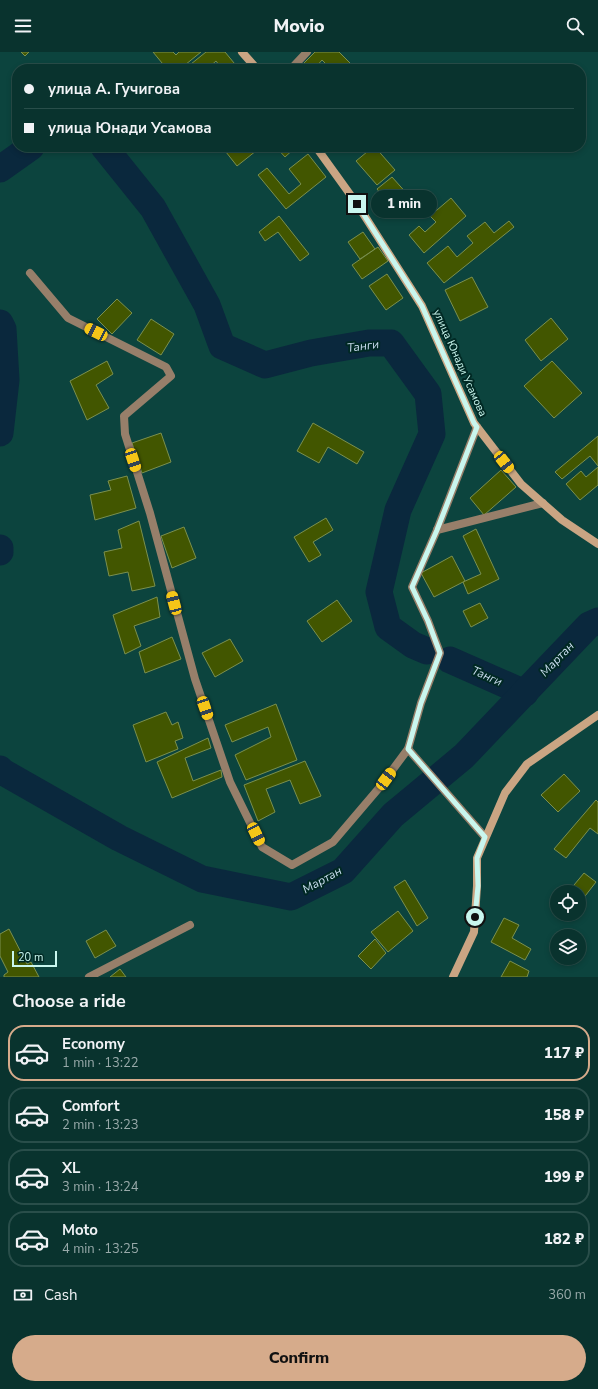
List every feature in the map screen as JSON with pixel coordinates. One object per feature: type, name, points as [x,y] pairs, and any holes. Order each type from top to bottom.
[{"type":"street","points":[[242,52],[253,64]]},
{"type":"street","points":[[295,64],[307,52]]},
{"type":"street","name":"улица Юнади Усамова","points":[[320,152],[357,204],[422,306],[474,423],[521,484],[562,520],[598,544]]},
{"type":"street","points":[[30,273],[68,318],[166,367],[171,376],[124,416],[125,434],[150,513],[195,679],[230,782],[262,847],[292,865],[333,842],[379,788],[408,749],[421,703],[440,653],[428,621],[412,587],[437,530],[477,427]]},
{"type":"street","points":[[437,530],[543,503]]},
{"type":"street","points":[[453,977],[474,932],[478,886],[477,858],[505,793],[527,764],[598,716]]},
{"type":"street","points":[[408,749],[485,837]]},
{"type":"street","points":[[89,977],[190,925]]},
{"type":"building","points":[[21,52],[29,52],[25,56]]},
{"type":"building","points":[[153,52],[173,52],[176,55],[179,52],[201,52],[186,64],[163,64]]},
{"type":"building","points":[[206,52],[225,52],[235,64],[218,64],[216,61],[213,64],[191,64]]},
{"type":"building","points":[[315,52],[339,52],[351,64],[326,64],[322,60],[318,64],[303,64]]},
{"type":"building","points":[[226,152],[255,152],[237,166]]},
{"type":"building","points":[[280,152],[290,152],[285,157]]},
{"type":"building","points":[[367,152],[379,152],[395,170],[377,185],[356,161]]},
{"type":"building","points":[[308,154],[326,177],[286,209],[258,175],[267,168],[289,194],[301,184],[289,169]]},
{"type":"building","points":[[392,177],[409,196],[393,209],[377,189]]},
{"type":"building","points":[[451,198],[466,216],[424,253],[409,235],[419,226],[425,232],[436,222],[430,216]]},
{"type":"building","points":[[279,216],[309,254],[300,261],[278,232],[265,241],[259,232]]},
{"type":"building","points":[[509,221],[514,227],[444,283],[427,263],[448,246],[457,257],[473,243],[467,236],[485,222],[494,233]]},
{"type":"building","points":[[363,232],[375,249],[360,259],[348,242]]},
{"type":"building","points":[[378,247],[388,261],[362,279],[352,265]]},
{"type":"building","points":[[387,274],[403,298],[386,310],[369,286]]},
{"type":"building","points":[[472,277],[488,307],[460,321],[445,290]]},
{"type":"building","points":[[117,299],[132,313],[112,334],[97,319]]},
{"type":"building","points":[[551,318],[568,339],[541,361],[525,340]]},
{"type":"building","points":[[151,319],[174,334],[161,355],[137,340]]},
{"type":"building","points":[[107,361],[113,374],[96,385],[109,408],[87,420],[70,381]]},
{"type":"building","points":[[552,361],[582,393],[554,418],[524,386]]},
{"type":"building","points":[[313,423],[364,452],[357,464],[328,447],[319,463],[297,451]]},
{"type":"building","points":[[161,433],[171,462],[142,473],[132,443]]},
{"type":"building","points":[[598,436],[598,466],[590,456],[562,479],[555,472]]},
{"type":"building","points":[[598,467],[598,485],[580,500],[566,484],[581,471],[586,477]]},
{"type":"building","points":[[501,470],[516,487],[484,515],[470,498]]},
{"type":"building","points":[[127,476],[136,508],[95,520],[90,495],[111,490],[108,481]]},
{"type":"building","points":[[326,518],[333,530],[313,542],[321,555],[309,562],[294,537]]},
{"type":"building","points":[[139,521],[155,586],[132,591],[128,572],[109,576],[104,552],[122,548],[118,530]]},
{"type":"building","points":[[184,527],[196,558],[172,568],[161,536]]},
{"type":"building","points":[[476,529],[499,579],[468,594],[463,582],[481,574],[463,536]]},
{"type":"building","points":[[452,556],[465,581],[434,597],[421,573]]},
{"type":"building","points":[[157,597],[160,617],[134,626],[141,646],[125,654],[113,615]]},
{"type":"building","points":[[337,600],[352,621],[322,642],[307,621]]},
{"type":"building","points":[[480,603],[488,618],[471,627],[463,611]]},
{"type":"building","points":[[172,637],[181,659],[145,673],[139,652]]},
{"type":"building","points":[[230,639],[243,661],[215,677],[202,653]]},
{"type":"building","points":[[276,704],[297,760],[246,780],[235,755],[271,737],[268,727],[232,742],[225,725]]},
{"type":"building","points":[[166,712],[172,725],[178,722],[183,738],[175,741],[178,749],[146,762],[133,725]]},
{"type":"building","points":[[208,738],[211,748],[185,758],[193,781],[221,770],[222,777],[172,798],[157,762]]},
{"type":"building","points":[[305,761],[321,796],[300,804],[290,780],[266,789],[275,812],[258,821],[244,785]]},
{"type":"building","points":[[564,774],[580,791],[558,812],[541,795]]},
{"type":"building","points":[[596,800],[598,802],[598,834],[590,828],[566,858],[554,849]]},
{"type":"building","points":[[584,873],[596,882],[586,895],[586,885],[574,885]]},
{"type":"building","points":[[405,880],[428,918],[417,926],[394,887]]},
{"type":"building","points":[[398,911],[413,931],[388,952],[371,932]]},
{"type":"building","points":[[504,918],[519,925],[512,938],[531,949],[525,960],[491,942]]},
{"type":"building","points":[[9,929],[27,964],[31,962],[39,977],[4,977],[4,975],[8,972],[0,956],[0,934]]},
{"type":"building","points":[[106,930],[116,946],[95,958],[86,941]]},
{"type":"building","points":[[375,939],[386,953],[371,969],[358,956]]},
{"type":"building","points":[[510,961],[529,971],[527,977],[501,977]]},
{"type":"building","points":[[120,969],[126,977],[110,977]]},
{"type":"waterway","name":"Танги","points":[[0,169],[24,152]]},
{"type":"waterway","name":"Танги","points":[[108,152],[153,208],[207,305],[222,346],[265,365],[311,353],[369,343],[391,343],[428,394],[432,434],[398,510],[379,592],[388,627],[413,645],[427,651]]},
{"type":"waterway","name":"Мартан","points":[[0,323],[3,329],[6,380],[0,433]]},
{"type":"waterway","name":"Мартан","points":[[0,769],[119,838],[202,879],[291,897],[343,871],[393,815],[464,756],[589,625],[598,621]]},
{"type":"waterway","name":"Танги","points":[[450,660],[525,693]]},
{"type":"route","points":[[357,204],[422,306],[477,427],[437,530],[412,587],[428,621],[440,653],[421,703],[408,749],[485,837],[477,858],[478,886],[475,917]]}]
